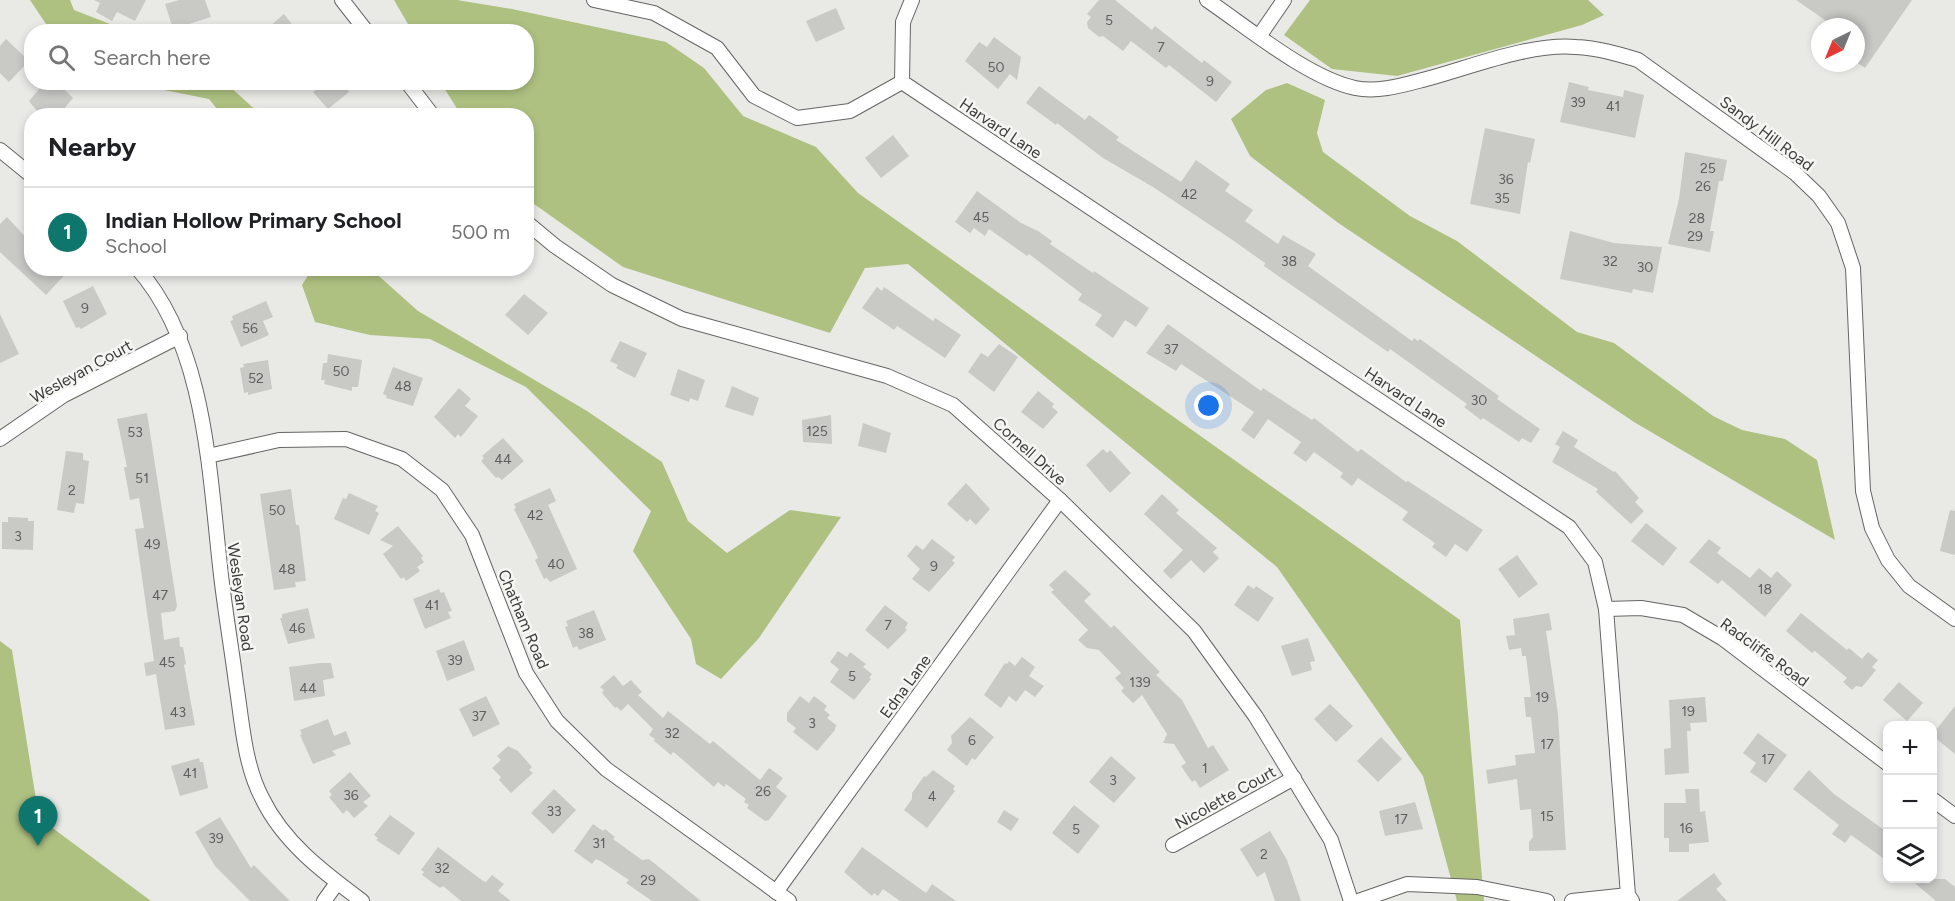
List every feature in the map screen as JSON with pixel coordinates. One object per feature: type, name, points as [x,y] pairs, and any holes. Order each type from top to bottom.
[{"type":"street","points":[[342,0],[360,24]]},
{"type":"street","points":[[594,0],[654,13],[717,48],[754,96],[797,118],[850,111],[902,82],[903,22],[912,0]]},
{"type":"street","name":"Sandy Hill Road","points":[[1207,0],[1260,35],[1281,53],[1332,79],[1353,87],[1371,90],[1402,85],[1541,48],[1575,46],[1611,52],[1638,60],[1795,173],[1819,196],[1838,223],[1853,268],[1863,491],[1872,528],[1888,560],[1909,586],[1955,619]]},
{"type":"street","points":[[1260,35],[1284,0]]},
{"type":"street","name":"Harvard Lane","points":[[902,82],[1569,527],[1595,562],[1606,609],[1630,898]]},
{"type":"street","points":[[413,90],[427,108]]},
{"type":"street","points":[[0,150],[24,170]]},
{"type":"street","name":"Cornell Drive","points":[[534,229],[612,285],[682,319],[887,376],[953,405],[1060,500],[1194,631],[1257,717],[1331,840],[1351,901]]},
{"type":"street","name":"Wesleyan Road","points":[[144,276],[154,287],[180,336],[194,388],[208,456],[221,577],[245,743],[261,797],[288,839],[337,883],[362,901]]},
{"type":"street","name":"Wesleyan Court","points":[[0,439],[64,395],[180,336]]},
{"type":"street","name":"Chatham Road","points":[[208,456],[279,440],[345,439],[402,459],[442,490],[472,535],[526,673],[557,721],[606,769],[789,901]]},
{"type":"street","name":"Edna Lane","points":[[776,892],[1060,500]]},
{"type":"street","name":"Radcliffe Road","points":[[1606,609],[1641,608],[1683,615],[1722,638],[1883,761]]},
{"type":"street","name":"Nicolette Court","points":[[1173,845],[1294,778]]},
{"type":"street","points":[[1937,803],[1955,816]]},
{"type":"street","points":[[324,901],[337,883]]},
{"type":"street","points":[[1358,901],[1407,884],[1477,887],[1547,901]]},
{"type":"street","points":[[1572,901],[1630,898]]},
{"type":"green space","points":[[30,0],[70,0],[74,10],[110,24],[46,24]]},
{"type":"green space","points":[[394,0],[457,0],[512,9],[666,42],[704,68],[743,116],[816,147],[858,193],[1460,620],[1484,901],[1457,901],[1423,776],[1277,567],[908,264],[865,268],[830,333],[623,267],[534,204],[534,108],[457,108],[445,90],[534,90],[534,24],[408,24]]},
{"type":"green space","points":[[1310,0],[1588,0],[1604,15],[1582,25],[1397,76],[1332,69],[1284,35]]},
{"type":"green space","points":[[1287,83],[1325,100],[1317,133],[1323,152],[1410,216],[1457,241],[1577,332],[1614,343],[1713,416],[1742,430],[1785,439],[1817,460],[1835,540],[1634,422],[1337,222],[1250,156],[1231,119],[1266,90]]},
{"type":"green space","points":[[164,90],[234,90],[253,108],[216,108],[209,99]]},
{"type":"green space","points":[[308,276],[379,276],[418,311],[587,411],[662,462],[688,521],[727,553],[790,510],[841,517],[759,638],[721,679],[696,664],[691,639],[633,551],[651,511],[526,387],[430,339],[370,335],[315,322],[302,285]]},
{"type":"green space","points":[[0,641],[12,650],[39,818],[151,901],[0,901]]},
{"type":"building","points":[[94,0],[146,0],[135,21],[117,12],[112,21],[96,12],[100,3]]},
{"type":"building","points":[[179,0],[205,0],[211,17],[189,24],[171,24],[165,4]]},
{"type":"building","points":[[1099,0],[1115,0],[1152,30],[1155,26],[1202,63],[1204,60],[1232,82],[1216,102],[1169,65],[1166,68],[1131,41],[1123,51],[1103,36],[1099,37],[1088,28],[1087,22],[1091,17],[1087,14]]},
{"type":"building","points":[[1796,0],[1912,0],[1865,68],[1865,18],[1822,18]]},
{"type":"building","points":[[836,8],[845,29],[816,42],[806,21]]},
{"type":"building","points":[[284,14],[292,24],[272,24]]},
{"type":"building","points":[[994,37],[1021,57],[1017,80],[1010,74],[998,89],[965,61],[979,42],[987,47]]},
{"type":"building","points":[[6,39],[24,56],[24,66],[9,82],[0,73],[0,46]]},
{"type":"building","points":[[1569,82],[1589,87],[1588,90],[1623,97],[1624,90],[1644,95],[1635,138],[1560,122]]},
{"type":"building","points":[[1039,86],[1085,120],[1089,115],[1119,137],[1116,140],[1181,182],[1196,160],[1230,184],[1225,191],[1253,210],[1245,221],[1278,244],[1283,235],[1316,254],[1308,266],[1412,341],[1414,338],[1418,341],[1420,339],[1499,396],[1497,399],[1540,429],[1531,443],[1522,438],[1519,442],[1483,418],[1481,420],[1464,407],[1467,404],[1390,349],[1388,352],[1264,266],[1265,263],[1231,239],[1153,187],[1103,158],[1057,123],[1056,125],[1026,103]]},
{"type":"building","points":[[38,90],[64,90],[73,98],[65,108],[35,108],[29,101]]},
{"type":"building","points":[[316,90],[348,90],[349,92],[327,108],[313,92]]},
{"type":"building","points":[[1485,128],[1535,139],[1530,163],[1528,162],[1520,214],[1470,204]]},
{"type":"building","points":[[893,135],[909,156],[881,178],[865,158]]},
{"type":"building","points":[[1685,152],[1727,160],[1723,181],[1719,181],[1710,231],[1714,231],[1710,252],[1668,244],[1679,199]]},
{"type":"building","points":[[977,191],[1021,223],[1052,241],[1050,244],[1149,308],[1136,327],[1125,320],[1113,338],[1095,325],[1102,315],[1078,300],[1082,294],[1029,254],[1027,256],[989,229],[985,236],[974,228],[970,233],[955,222]]},
{"type":"building","points":[[7,217],[24,235],[24,274],[0,252],[0,224]]},
{"type":"building","points":[[1570,231],[1614,243],[1662,247],[1653,293],[1633,289],[1632,293],[1560,279]]},
{"type":"building","points":[[26,276],[64,276],[46,295]]},
{"type":"building","points":[[93,286],[107,314],[81,329],[76,328],[63,301]]},
{"type":"building","points":[[877,287],[882,291],[884,287],[933,321],[935,318],[961,335],[945,358],[897,326],[894,330],[862,308]]},
{"type":"building","points":[[524,294],[548,313],[528,335],[505,315]]},
{"type":"building","points":[[266,301],[273,317],[263,321],[269,335],[241,347],[230,321],[233,320],[232,316]]},
{"type":"building","points":[[0,314],[19,354],[0,363]]},
{"type":"building","points":[[1168,324],[1261,391],[1263,388],[1312,420],[1314,418],[1358,452],[1361,449],[1406,482],[1408,481],[1483,530],[1467,552],[1455,544],[1446,557],[1432,547],[1435,543],[1402,520],[1408,512],[1358,478],[1352,486],[1340,477],[1343,473],[1314,452],[1306,462],[1293,453],[1301,442],[1268,419],[1254,439],[1241,430],[1254,412],[1181,364],[1176,371],[1146,353]]},
{"type":"building","points":[[620,341],[647,353],[635,378],[616,368],[618,365],[610,361]]},
{"type":"building","points":[[999,344],[1018,357],[994,392],[968,372],[981,353],[988,357]]},
{"type":"building","points":[[328,354],[362,360],[358,387],[352,387],[352,391],[324,384],[325,380],[321,380],[323,363],[327,363]]},
{"type":"building","points":[[268,360],[272,389],[248,395],[248,392],[244,393],[240,368],[244,367],[243,364]]},
{"type":"building","points":[[393,367],[423,378],[413,406],[386,398],[387,396],[383,394]]},
{"type":"building","points":[[678,369],[705,380],[698,401],[690,398],[689,402],[670,395]]},
{"type":"building","points":[[732,386],[759,398],[753,416],[725,407]]},
{"type":"building","points":[[459,388],[471,399],[465,406],[478,416],[461,437],[458,434],[455,438],[434,417]]},
{"type":"building","points":[[1038,391],[1054,404],[1052,407],[1058,412],[1043,429],[1021,412]]},
{"type":"building","points":[[147,413],[177,606],[175,611],[161,613],[164,640],[179,637],[180,647],[183,647],[195,725],[165,730],[156,674],[146,676],[144,663],[154,661],[135,529],[144,528],[139,498],[130,500],[124,467],[127,467],[117,419]]},
{"type":"building","points":[[831,415],[832,444],[803,442],[802,420]]},
{"type":"building","points":[[863,423],[891,433],[886,453],[858,446]]},
{"type":"building","points":[[1563,431],[1578,440],[1574,447],[1615,471],[1639,498],[1635,502],[1644,511],[1631,524],[1596,492],[1598,489],[1552,462],[1560,447],[1555,444]]},
{"type":"building","points":[[503,438],[524,461],[502,480],[496,478],[481,461],[484,458],[482,456]]},
{"type":"building","points":[[1103,449],[1107,453],[1110,450],[1131,473],[1110,493],[1086,465]]},
{"type":"building","points":[[66,451],[83,453],[83,460],[89,461],[84,504],[76,503],[74,513],[57,510]]},
{"type":"building","points":[[966,483],[990,509],[976,525],[970,519],[967,522],[947,504]]},
{"type":"building","points":[[550,488],[556,501],[548,505],[577,569],[550,582],[547,578],[544,579],[535,560],[538,558],[514,509],[516,508],[514,504]]},
{"type":"building","points":[[291,489],[296,525],[299,525],[306,581],[295,582],[296,587],[274,590],[260,494]]},
{"type":"building","points":[[349,493],[378,506],[375,511],[379,513],[369,535],[334,519],[343,498],[346,499]]},
{"type":"building","points":[[1162,494],[1179,510],[1176,513],[1217,548],[1213,552],[1219,558],[1204,573],[1191,560],[1171,579],[1163,571],[1183,550],[1144,514]]},
{"type":"building","points":[[1950,510],[1955,511],[1955,555],[1940,551]]},
{"type":"building","points":[[8,517],[28,518],[28,521],[34,521],[33,550],[2,549],[2,522],[8,522]]},
{"type":"building","points":[[1646,523],[1677,548],[1663,566],[1631,541]]},
{"type":"building","points":[[398,526],[423,556],[421,558],[424,562],[417,567],[420,571],[406,581],[404,577],[401,579],[383,554],[393,546],[380,540]]},
{"type":"building","points":[[932,539],[955,557],[952,561],[955,563],[929,592],[912,579],[920,569],[907,556],[916,545],[923,550]]},
{"type":"building","points":[[1709,539],[1721,548],[1717,553],[1750,578],[1759,568],[1771,578],[1777,571],[1792,585],[1765,617],[1722,580],[1718,584],[1689,562]]},
{"type":"building","points":[[1517,555],[1538,584],[1519,598],[1498,569]]},
{"type":"building","points":[[1065,570],[1091,594],[1084,601],[1111,628],[1114,625],[1160,672],[1156,675],[1182,700],[1208,748],[1213,745],[1229,770],[1200,788],[1195,780],[1192,782],[1181,766],[1186,763],[1174,744],[1163,743],[1167,734],[1142,695],[1133,703],[1121,691],[1124,688],[1115,678],[1121,673],[1099,650],[1087,648],[1078,640],[1088,630],[1051,592],[1054,590],[1049,585]]},
{"type":"building","points":[[1248,585],[1254,589],[1256,586],[1274,598],[1258,622],[1234,605]]},
{"type":"building","points":[[439,589],[441,593],[444,592],[452,611],[448,612],[451,618],[425,629],[413,599]]},
{"type":"building","points":[[885,605],[908,623],[905,628],[907,630],[888,649],[865,630]]},
{"type":"building","points":[[308,608],[315,638],[288,644],[280,618],[282,614]]},
{"type":"building","points":[[594,610],[606,640],[579,650],[577,646],[573,648],[565,627],[568,626],[566,621]]},
{"type":"building","points":[[1549,613],[1552,630],[1546,631],[1558,714],[1566,850],[1529,851],[1529,842],[1533,837],[1531,809],[1520,810],[1517,779],[1488,784],[1486,770],[1516,765],[1515,755],[1535,753],[1531,717],[1526,717],[1524,697],[1531,697],[1526,656],[1522,656],[1521,648],[1509,650],[1506,636],[1515,635],[1513,619]]},
{"type":"building","points":[[1801,613],[1847,650],[1849,648],[1862,659],[1868,652],[1878,660],[1872,667],[1876,670],[1862,687],[1856,686],[1852,690],[1843,682],[1847,678],[1815,651],[1812,653],[1786,631]]},
{"type":"building","points":[[1308,638],[1315,661],[1310,662],[1312,670],[1292,676],[1281,646]]},
{"type":"building","points":[[464,640],[475,670],[447,681],[436,651]]},
{"type":"building","points":[[838,651],[847,657],[850,652],[866,664],[863,667],[872,674],[869,678],[871,679],[854,700],[830,682],[839,669],[830,662]]},
{"type":"building","points":[[1022,657],[1035,667],[1029,676],[1044,686],[1035,697],[1025,690],[1016,702],[1009,696],[1001,708],[984,695],[1005,663],[1009,661],[1015,666]]},
{"type":"building","points":[[331,663],[334,678],[323,680],[325,696],[294,701],[289,667]]},
{"type":"building","points":[[614,675],[623,686],[631,680],[642,692],[638,695],[663,718],[668,711],[710,744],[713,741],[760,780],[769,768],[783,778],[776,787],[787,796],[769,820],[765,821],[747,808],[749,805],[744,802],[746,799],[726,784],[724,787],[718,782],[714,787],[676,754],[673,752],[671,755],[654,741],[655,739],[649,735],[653,729],[628,704],[621,711],[615,708],[602,693],[604,690],[600,687]]},
{"type":"building","points":[[1899,682],[1923,703],[1907,721],[1883,700]]},
{"type":"building","points":[[486,696],[500,724],[473,737],[459,709]]},
{"type":"building","points":[[800,696],[809,703],[814,696],[827,706],[824,710],[830,715],[827,718],[836,725],[835,730],[817,751],[793,732],[796,728],[787,721],[787,713]]},
{"type":"building","points":[[1705,697],[1707,722],[1690,723],[1691,731],[1687,731],[1689,773],[1665,775],[1664,749],[1671,748],[1669,700]]},
{"type":"building","points":[[1330,704],[1353,726],[1336,742],[1314,719]]},
{"type":"building","points":[[1955,706],[1955,754],[1937,739],[1937,729]]},
{"type":"building","points":[[970,717],[994,737],[967,766],[947,750],[952,743],[951,736]]},
{"type":"building","points":[[328,719],[334,736],[346,731],[351,744],[332,751],[336,755],[313,764],[300,730]]},
{"type":"building","points":[[1758,733],[1787,755],[1766,783],[1750,772],[1756,763],[1743,753]]},
{"type":"building","points":[[1381,737],[1402,759],[1378,782],[1357,761]]},
{"type":"building","points":[[508,746],[518,751],[532,767],[529,770],[533,773],[511,793],[492,768],[501,760],[497,756]]},
{"type":"building","points":[[1111,756],[1136,778],[1114,803],[1089,782]]},
{"type":"building","points":[[199,758],[200,762],[203,762],[208,788],[180,796],[171,766]]},
{"type":"building","points":[[933,770],[955,786],[953,789],[955,791],[927,828],[904,810],[924,776],[926,777]]},
{"type":"building","points":[[1809,770],[1834,794],[1883,829],[1883,858],[1851,835],[1845,843],[1832,834],[1839,825],[1793,789]]},
{"type":"building","points":[[350,772],[371,796],[363,802],[368,806],[354,818],[347,810],[343,814],[329,797],[332,795],[329,791]]},
{"type":"building","points":[[554,789],[576,810],[553,834],[531,813]]},
{"type":"building","points":[[1685,789],[1699,789],[1700,812],[1705,811],[1709,842],[1689,844],[1689,852],[1669,852],[1669,838],[1664,838],[1664,803],[1686,803]]},
{"type":"building","points":[[1415,802],[1423,829],[1385,836],[1379,811]]},
{"type":"building","points":[[1074,805],[1100,826],[1078,854],[1052,833]]},
{"type":"building","points":[[1004,810],[1019,819],[1011,831],[997,822]]},
{"type":"building","points":[[390,815],[415,833],[399,855],[376,840],[378,838],[374,835]]},
{"type":"building","points":[[220,817],[251,868],[254,865],[290,901],[250,901],[215,866],[195,832]]},
{"type":"building","points":[[593,824],[603,831],[605,829],[615,837],[613,839],[642,860],[649,859],[701,901],[652,901],[626,883],[629,880],[602,862],[596,859],[592,864],[574,851]]},
{"type":"building","points":[[1270,831],[1287,860],[1301,901],[1275,901],[1265,872],[1257,877],[1240,849]]},
{"type":"building","points":[[438,847],[483,881],[486,882],[492,875],[504,884],[498,891],[511,901],[461,901],[443,886],[440,888],[422,875],[424,872],[421,870]]},
{"type":"building","points":[[862,847],[926,893],[932,884],[956,901],[900,901],[883,889],[878,896],[874,893],[872,896],[844,872]]},
{"type":"building","points":[[1714,873],[1722,884],[1716,889],[1727,901],[1677,901]]},
{"type":"building","points":[[1937,879],[1945,879],[1955,887],[1955,901],[1936,901],[1915,883],[1937,883]]},
{"type":"place","name":"Indian Hollow Primary School","points":[[38,846]]}]
